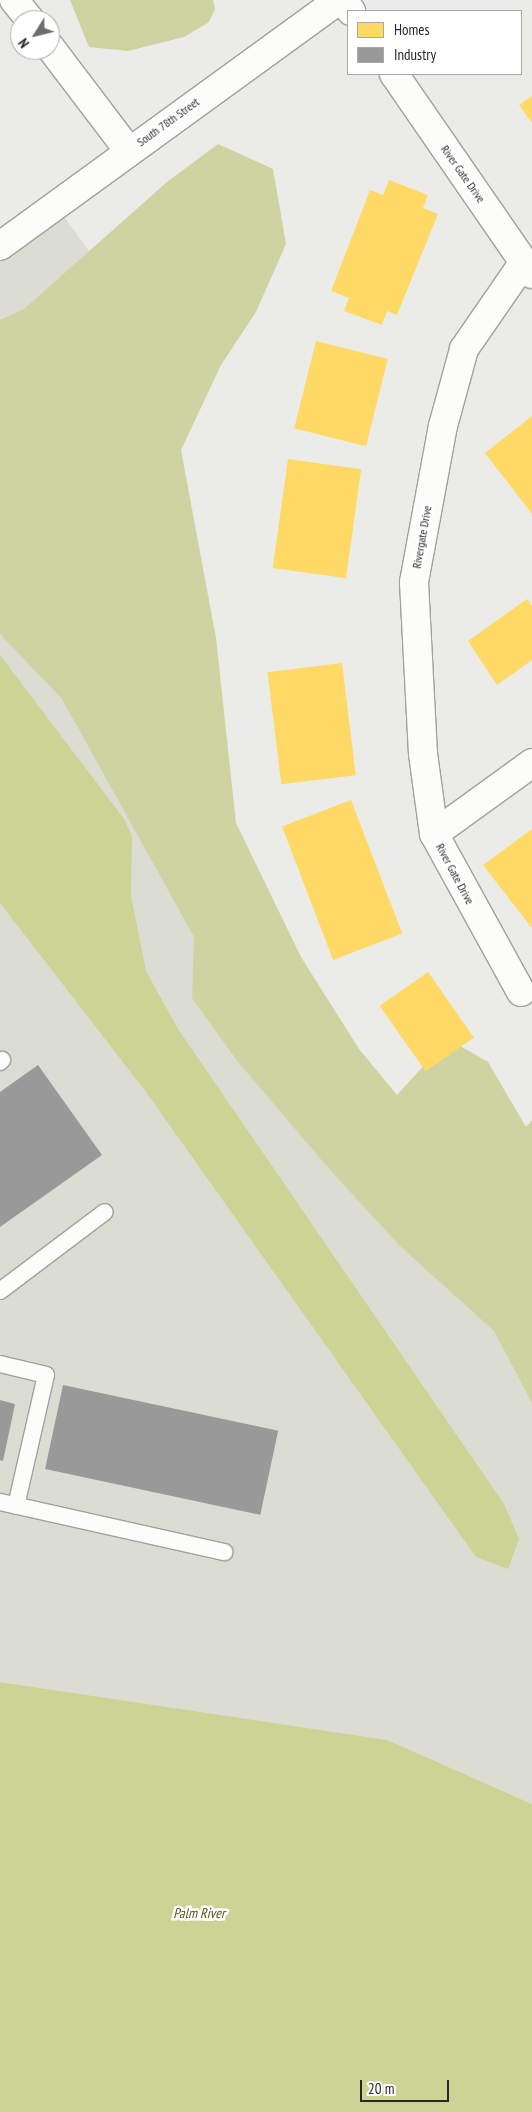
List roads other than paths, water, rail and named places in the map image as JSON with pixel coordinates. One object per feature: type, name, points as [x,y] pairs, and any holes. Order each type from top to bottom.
[{"type":"main road","points":[[14,0],[22,10]]},
{"type":"main road","name":"South 78th Street","points":[[0,246],[338,0]]},
{"type":"main road","points":[[60,60],[129,151]]},
{"type":"main road","name":"River Gate Drive","points":[[395,75],[528,268]]},
{"type":"main road","name":"Rivergate Drive","points":[[434,834],[423,754],[414,582],[442,426],[464,350],[528,268]]},
{"type":"main road","name":"River Gate Drive","points":[[521,992],[434,834],[532,763]]},
{"type":"lane","points":[[0,1291],[105,1212]]},
{"type":"lane","points":[[0,1364],[46,1375],[8,1504],[224,1552]]},
{"type":"water","points":[[0,655],[124,819],[132,836],[131,896],[146,971],[178,1029],[504,1504],[519,1539],[508,1569],[476,1557],[146,1092],[0,903]]},
{"type":"water","name":"Palm River","points":[[0,1682],[387,1740],[532,1804],[532,2112],[0,2112]]}]
